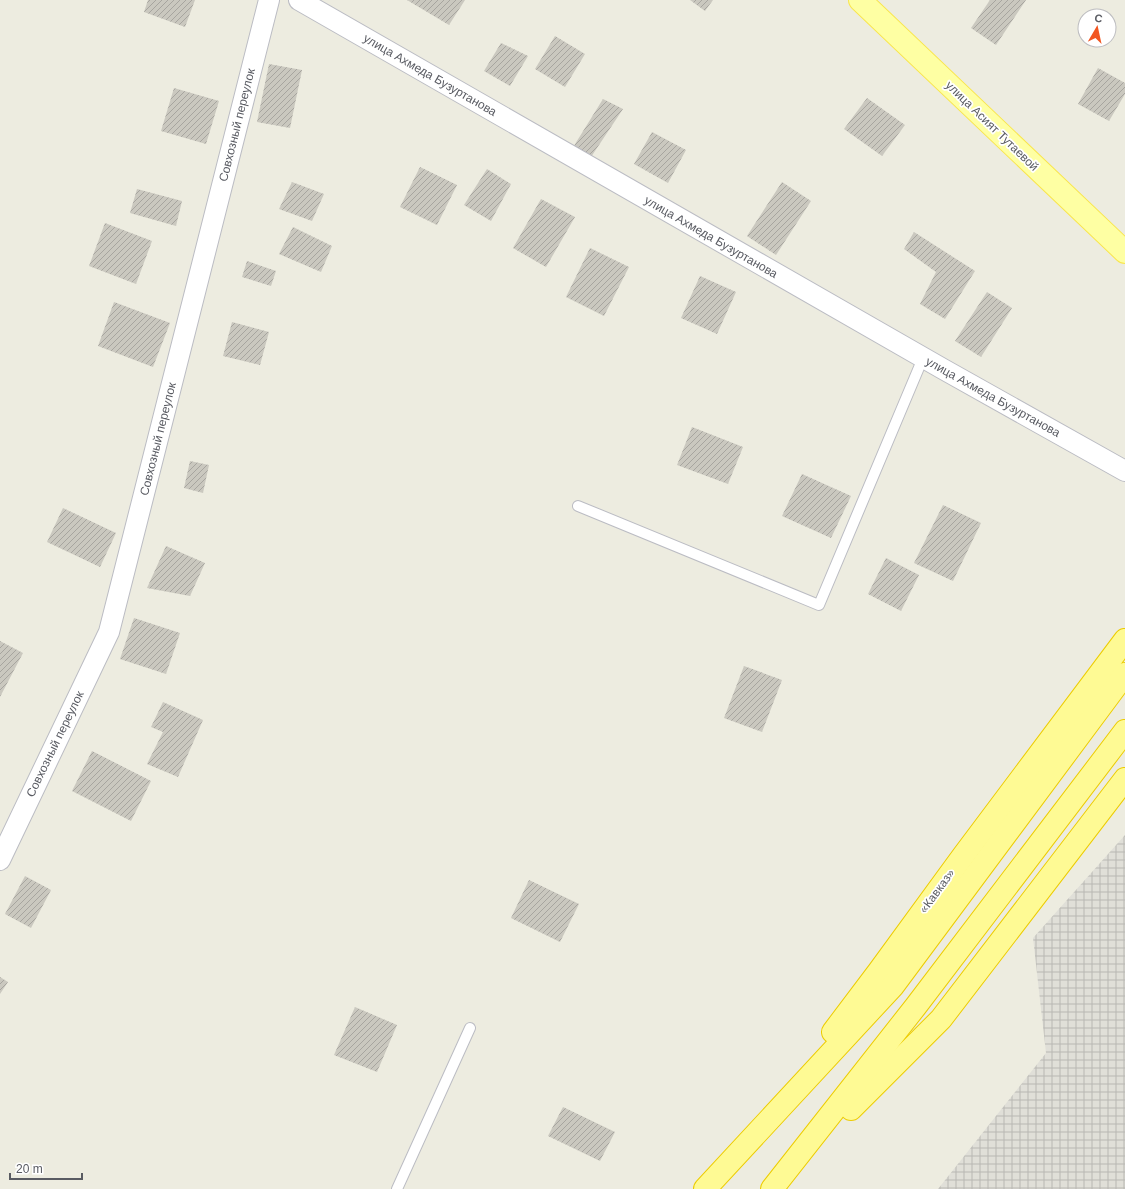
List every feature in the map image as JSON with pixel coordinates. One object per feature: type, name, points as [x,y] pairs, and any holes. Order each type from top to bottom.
[{"type":"highway","name":"«Кавказ»","points":[[748,1141],[879,971],[962,856],[1125,640]]},
{"type":"highway","name":"«Кавказ»","points":[[705,1189],[893,986],[1125,674]]},
{"type":"highway","points":[[776,1184],[916,1006],[1125,731]]},
{"type":"highway","points":[[776,1184],[941,1019],[1125,779]]},
{"type":"main road","name":"улица Асият Тутаевой","points":[[860,0],[1125,252]]},
{"type":"street","name":"Совхозный переулок","points":[[0,860],[109,632],[269,0]]},
{"type":"street","name":"улица Ахмеда Бузуртанова","points":[[299,0],[923,358],[1125,471]]},
{"type":"lane","points":[[578,506],[819,605],[923,358]]},
{"type":"lane","points":[[397,1189],[470,1028]]},
{"type":"shaded area","points":[[1125,835],[1125,1189],[938,1189],[1046,1053],[1033,938]]},
{"type":"building","points":[[148,0],[195,0],[185,27],[144,12]]},
{"type":"building","points":[[407,0],[465,0],[449,25]]},
{"type":"building","points":[[690,0],[713,0],[705,11]]},
{"type":"building","points":[[990,0],[1026,0],[996,45],[971,28]]},
{"type":"building","points":[[555,36],[585,54],[565,87],[535,69]]},
{"type":"building","points":[[501,43],[528,56],[510,86],[484,71]]},
{"type":"building","points":[[269,64],[302,70],[290,128],[257,122]]},
{"type":"building","points":[[1098,68],[1125,83],[1125,94],[1109,121],[1078,104]]},
{"type":"building","points":[[174,88],[219,101],[206,144],[161,131]]},
{"type":"building","points":[[867,98],[905,125],[882,156],[844,129]]},
{"type":"building","points":[[603,99],[623,109],[589,160],[572,149]]},
{"type":"building","points":[[652,132],[686,150],[668,183],[634,164]]},
{"type":"building","points":[[420,167],[457,185],[437,225],[400,207]]},
{"type":"building","points":[[487,169],[511,184],[491,221],[464,205]]},
{"type":"building","points":[[292,182],[324,194],[312,221],[279,209]]},
{"type":"building","points":[[782,182],[811,201],[776,255],[747,236]]},
{"type":"building","points":[[137,189],[182,201],[176,226],[130,213]]},
{"type":"building","points":[[541,199],[575,217],[546,267],[513,248]]},
{"type":"building","points":[[105,223],[152,241],[136,284],[89,266]]},
{"type":"building","points":[[293,227],[332,246],[321,272],[279,254]]},
{"type":"building","points":[[914,232],[975,271],[945,319],[920,304],[936,272],[904,249]]},
{"type":"building","points":[[590,248],[629,267],[604,316],[566,297]]},
{"type":"building","points":[[247,261],[276,271],[271,286],[242,277]]},
{"type":"building","points":[[700,276],[736,292],[717,334],[681,318]]},
{"type":"building","points":[[987,292],[1012,308],[981,357],[955,341]]},
{"type":"building","points":[[114,302],[170,323],[153,367],[98,346]]},
{"type":"building","points":[[232,322],[269,332],[260,365],[223,356]]},
{"type":"building","points":[[692,427],[743,447],[728,484],[677,465]]},
{"type":"building","points":[[190,461],[209,465],[203,493],[184,488]]},
{"type":"building","points":[[802,474],[851,496],[831,538],[782,516]]},
{"type":"building","points":[[943,505],[981,523],[953,581],[914,563]]},
{"type":"building","points":[[63,508],[116,533],[100,567],[47,542]]},
{"type":"building","points":[[166,546],[205,563],[190,596],[147,588]]},
{"type":"building","points":[[886,558],[919,575],[901,611],[868,594]]},
{"type":"building","points":[[134,618],[180,633],[166,674],[120,659]]},
{"type":"building","points":[[0,641],[23,653],[0,697]]},
{"type":"building","points":[[744,666],[782,680],[762,732],[724,718]]},
{"type":"building","points":[[163,702],[203,720],[178,777],[147,764],[163,732],[151,727]]},
{"type":"building","points":[[92,751],[151,781],[131,821],[72,791]]},
{"type":"building","points":[[25,876],[51,890],[31,928],[5,914]]},
{"type":"building","points":[[529,880],[579,904],[560,942],[511,918]]},
{"type":"building","points":[[0,977],[8,982],[0,994]]},
{"type":"building","points":[[355,1007],[397,1025],[377,1072],[334,1055]]},
{"type":"building","points":[[563,1107],[615,1132],[600,1161],[548,1136]]}]
